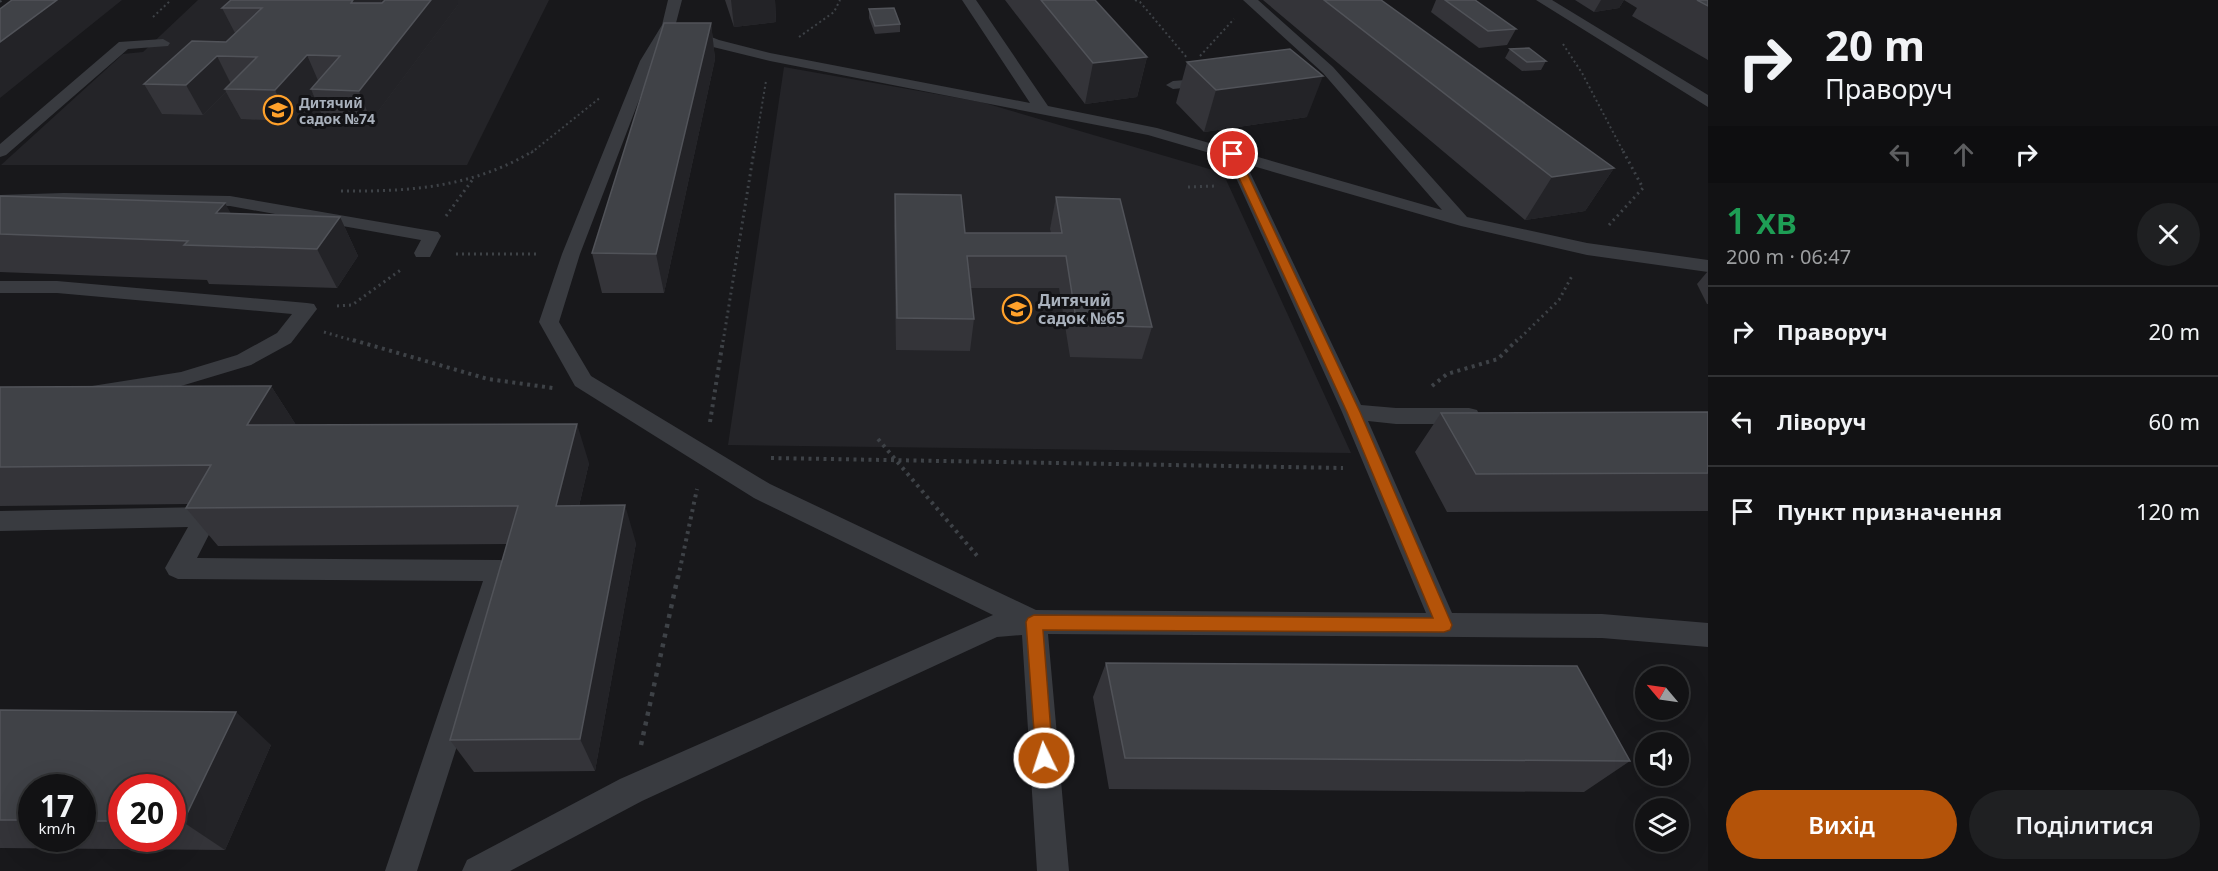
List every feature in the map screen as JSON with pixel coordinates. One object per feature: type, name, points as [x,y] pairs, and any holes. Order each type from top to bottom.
[{"type":"lane","points":[[675,0],[669,26],[647,61],[571,254],[549,321],[583,381],[762,491],[1034,622]]},
{"type":"lane","points":[[969,0],[1042,109]]},
{"type":"lane","points":[[1250,0],[1328,70],[1461,221]]},
{"type":"lane","points":[[1543,0],[1708,102]]},
{"type":"lane","points":[[669,26],[714,43],[770,57],[1151,131],[1461,221],[1587,249],[1708,266]]},
{"type":"lane","points":[[0,152],[124,45],[163,43]]},
{"type":"lane","points":[[1306,72],[1328,70]]},
{"type":"lane","points":[[1173,85],[1228,80]]},
{"type":"lane","points":[[1233,154],[1353,412],[1444,625]]},
{"type":"lane","points":[[0,200],[64,198],[230,201],[432,236],[423,254]]},
{"type":"lane","points":[[0,286],[57,286],[301,316],[284,339],[244,360],[181,379],[79,394]]},
{"type":"lane","points":[[1353,412],[1396,416],[1492,416]]},
{"type":"lane","points":[[0,521],[206,517],[178,568],[500,571],[401,871]]},
{"type":"lane","points":[[1034,622],[1053,871]]},
{"type":"lane","points":[[478,871],[631,790],[994,626],[1034,622],[1602,626],[1708,635]]},
{"type":"path","points":[[770,57],[834,12],[840,0]]},
{"type":"path","points":[[1135,0],[1192,64]]},
{"type":"path","points":[[1396,416],[1447,374],[1498,359],[1559,300],[1587,249],[1643,188],[1582,73],[1559,37]]},
{"type":"path","points":[[331,191],[422,190],[473,179],[526,155],[647,61]]},
{"type":"path","points":[[432,236],[473,179]]},
{"type":"path","points":[[301,316],[352,305],[423,254],[571,254]]},
{"type":"path","points":[[301,316],[488,379],[608,396]]},
{"type":"path","points":[[878,439],[981,560]]},
{"type":"path","points":[[761,457],[898,462],[1378,468]]},
{"type":"shaded area","name":"Дитячий садок №74","points":[[198,0],[549,0],[467,165],[1,165],[123,54],[143,52]]},
{"type":"shaded area","name":"Дитячий садок №65","points":[[784,67],[981,102],[1223,173],[1351,453],[728,445]]},
{"type":"building","points":[[12,0],[57,0],[0,42],[0,9]]},
{"type":"building","points":[[231,0],[353,0],[351,3],[382,3],[385,0],[431,0],[359,91],[311,89],[340,56],[307,55],[275,90],[225,89],[257,57],[217,56],[186,85],[144,84],[192,41],[226,42],[262,8],[222,8]]},
{"type":"building","points":[[1041,0],[1095,0],[1147,57],[1093,63]]},
{"type":"building","points":[[1324,0],[1381,0],[1614,168],[1552,177]]},
{"type":"building","points":[[1445,0],[1475,0],[1516,29],[1488,31]]},
{"type":"building","points":[[1697,0],[1708,0],[1708,6]]},
{"type":"building","points":[[894,8],[900,24],[875,26],[869,9]]},
{"type":"building","points":[[664,23],[711,23],[656,254],[592,253]]},
{"type":"building","points":[[1529,48],[1546,61],[1527,62],[1510,49]]},
{"type":"building","points":[[1290,49],[1323,76],[1216,90],[1187,62]]},
{"type":"building","points":[[895,194],[961,195],[965,233],[1062,233],[1056,197],[1120,199],[1152,327],[1077,325],[1066,256],[967,256],[974,319],[897,318]]},
{"type":"building","points":[[0,196],[225,203],[216,213],[340,217],[317,249],[184,245],[188,241],[0,234]]},
{"type":"building","points":[[271,386],[247,425],[577,424],[556,506],[625,505],[580,739],[450,740],[518,506],[186,508],[211,465],[0,467],[0,387]]},
{"type":"building","points":[[1708,412],[1708,473],[1476,474],[1441,413]]},
{"type":"building","points":[[1106,663],[1577,666],[1630,761],[1125,758]]},
{"type":"building","points":[[0,710],[236,712],[186,816],[186,774],[108,774],[108,821],[96,821],[96,774],[18,774],[18,820],[0,820]]},
{"type":"place","name":"Дитячий садок №74","points":[[278,110]]},
{"type":"place","name":"Дитячий садок №65","points":[[1017,309]]},
{"type":"route","points":[[1044,758],[1034,622],[1444,625],[1353,412],[1233,154]]}]
